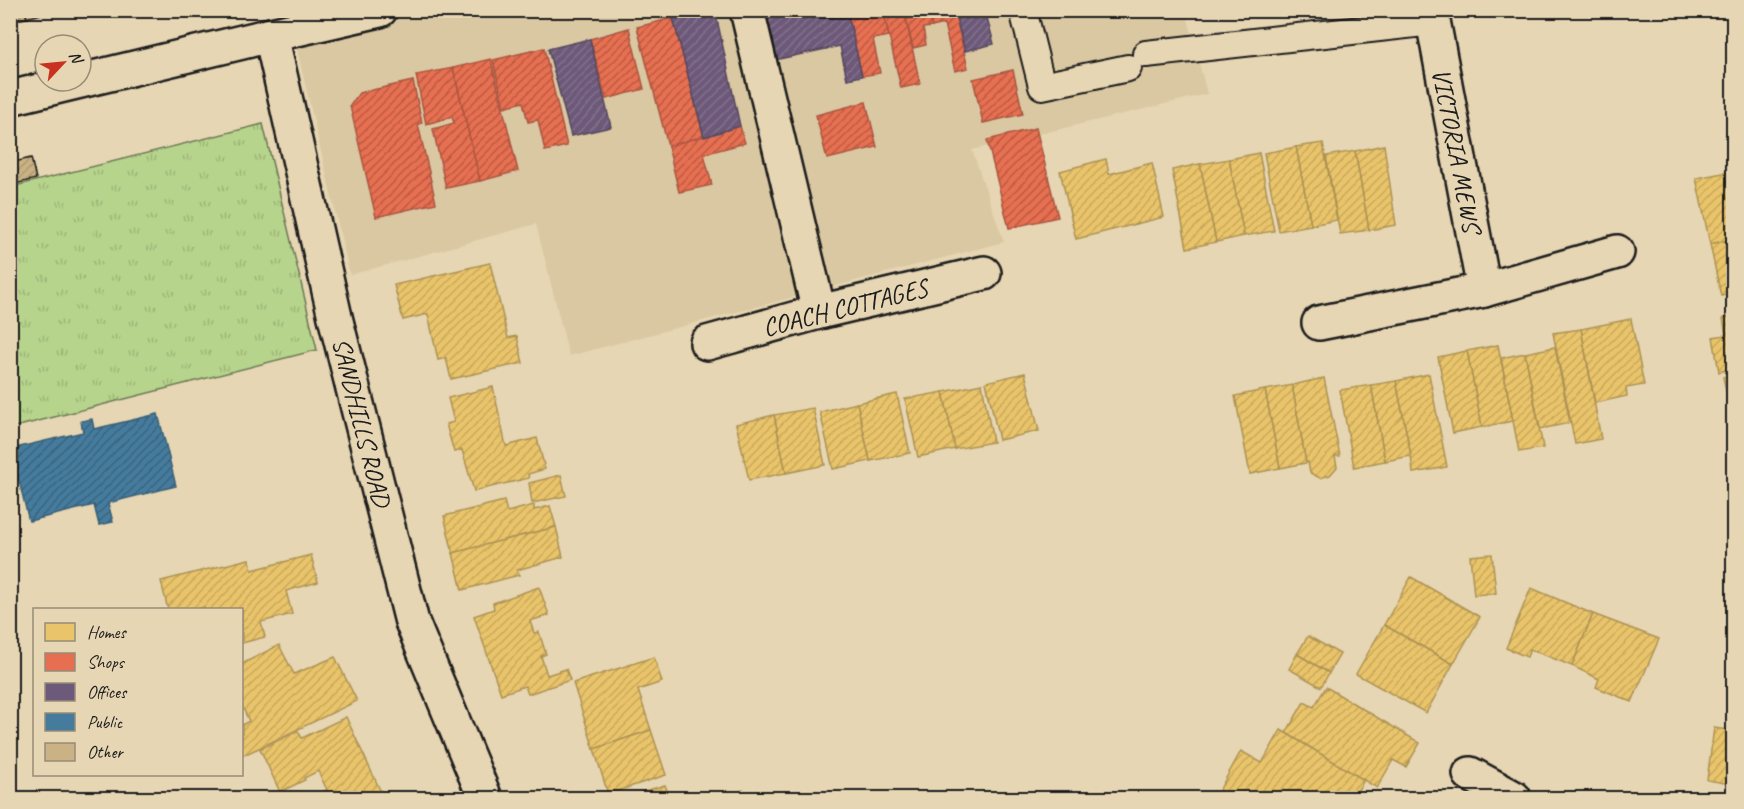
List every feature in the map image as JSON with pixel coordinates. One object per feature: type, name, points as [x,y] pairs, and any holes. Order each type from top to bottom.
[{"type":"street","points":[[10,98],[380,10]]},
{"type":"street","points":[[747,10],[819,312]]},
{"type":"street","name":"VICTORIA MEWS","points":[[1432,16],[1484,290]]},
{"type":"street","name":"SANDHILLS ROAD","points":[[271,35],[335,317],[412,622],[485,798]]},
{"type":"street","points":[[1319,322],[1484,290],[1617,252]]},
{"type":"street","name":"COACH COTTAGES","points":[[707,343],[819,312],[984,273]]},
{"type":"street","points":[[1470,774],[1514,798]]},
{"type":"lane","points":[[1023,10],[1042,86],[1137,61],[1432,16]]},
{"type":"shaded area","points":[[288,11],[1186,11],[1207,94],[972,150],[1004,242],[569,356],[536,224],[350,275]]},
{"type":"green space","points":[[263,124],[317,350],[11,428],[11,187]]},
{"type":"building: Homes","points":[[1323,143],[1337,220],[1311,225],[1296,147]]},
{"type":"building: Homes","points":[[1384,145],[1396,225],[1369,230],[1355,151]]},
{"type":"building: Homes","points":[[1296,147],[1311,225],[1279,231],[1264,153]]},
{"type":"building: Homes","points":[[1355,151],[1369,230],[1340,234],[1326,156]]},
{"type":"building: Homes","points":[[1259,153],[1274,231],[1244,236],[1229,159]]},
{"type":"building: Homes","points":[[1106,159],[1109,174],[1152,163],[1164,217],[1076,239],[1060,171]]},
{"type":"building: Homes","points":[[1229,159],[1244,236],[1216,242],[1200,164]]},
{"type":"building: Homes","points":[[1200,164],[1216,242],[1187,248],[1172,170]]},
{"type":"building: Homes","points":[[1734,171],[1734,239],[1710,244],[1696,178]]},
{"type":"building: Homes","points":[[1734,239],[1734,293],[1721,296],[1710,244]]},
{"type":"building: Homes","points":[[490,263],[508,338],[517,336],[523,363],[451,379],[446,358],[438,360],[428,314],[403,320],[394,285]]},
{"type":"building: Homes","points":[[1734,316],[1734,368],[1719,372],[1713,337],[1726,335],[1723,318]]},
{"type":"building: Homes","points":[[1631,319],[1644,385],[1626,388],[1627,396],[1595,403],[1581,329]]},
{"type":"building: Homes","points":[[1581,329],[1601,439],[1575,444],[1553,333]]},
{"type":"building: Homes","points":[[1498,345],[1513,421],[1482,427],[1467,351]]},
{"type":"building: Homes","points":[[1555,347],[1570,423],[1540,429],[1525,353]]},
{"type":"building: Homes","points":[[1467,351],[1482,427],[1453,433],[1438,357]]},
{"type":"building: Homes","points":[[1525,353],[1543,448],[1519,452],[1501,358]]},
{"type":"building: Homes","points":[[1025,373],[1039,431],[999,440],[986,382]]},
{"type":"building: Homes","points":[[1429,374],[1447,467],[1413,473],[1396,381]]},
{"type":"building: Homes","points":[[1734,374],[1734,404],[1729,405],[1723,377]]},
{"type":"building: Homes","points":[[1324,378],[1340,456],[1335,456],[1337,467],[1330,475],[1320,478],[1310,473],[1308,462],[1306,463],[1292,385]]},
{"type":"building: Homes","points":[[1396,381],[1411,456],[1385,461],[1371,385]]},
{"type":"building: Homes","points":[[982,384],[993,442],[955,449],[943,392]]},
{"type":"building: Homes","points":[[1292,385],[1306,463],[1280,468],[1265,390]]},
{"type":"building: Homes","points":[[1371,385],[1385,461],[1354,467],[1340,390]]},
{"type":"building: Homes","points":[[493,387],[506,446],[537,438],[545,469],[528,474],[529,478],[474,491],[462,450],[454,452],[446,424],[454,422],[448,398]]},
{"type":"building: Homes","points":[[1265,390],[1280,468],[1250,474],[1235,396]]},
{"type":"building: Homes","points":[[943,392],[955,449],[918,457],[905,399]]},
{"type":"building: Homes","points":[[897,394],[910,453],[870,461],[857,403]]},
{"type":"building: Homes","points":[[857,403],[870,461],[833,469],[820,412]]},
{"type":"building: Homes","points":[[813,408],[825,465],[786,473],[774,415]]},
{"type":"building: Homes","points":[[774,415],[786,473],[749,480],[736,424]]},
{"type":"building: Homes","points":[[561,475],[566,496],[532,503],[529,483]]},
{"type":"building: Homes","points":[[504,501],[507,512],[534,505],[534,510],[550,506],[556,527],[453,553],[444,516]]},
{"type":"building: Homes","points":[[556,527],[563,557],[517,570],[519,575],[462,590],[453,553]]},
{"type":"building: Homes","points":[[1492,554],[1496,593],[1474,595],[1470,556]]},
{"type":"building: Homes","points":[[311,555],[318,582],[286,591],[292,614],[261,622],[265,637],[243,643],[243,608],[168,608],[161,581],[249,559],[252,570]]},
{"type":"building: Homes","points":[[1411,577],[1480,617],[1453,664],[1384,625]]},
{"type":"building: Homes","points":[[539,587],[549,615],[530,621],[534,633],[539,632],[546,654],[541,656],[547,675],[566,669],[570,680],[528,694],[525,686],[501,694],[474,616],[494,609],[493,603]]},
{"type":"building: Homes","points":[[1531,588],[1593,614],[1572,666],[1530,649],[1527,657],[1506,648]]},
{"type":"building: Homes","points":[[1593,614],[1659,639],[1632,702],[1596,687],[1599,679],[1572,666]]},
{"type":"building: Homes","points":[[1384,625],[1453,664],[1426,713],[1356,674]]},
{"type":"building: Homes","points":[[1308,636],[1340,654],[1329,673],[1297,654]]},
{"type":"building: Homes","points":[[279,645],[294,674],[335,657],[357,701],[243,755],[243,724],[249,721],[243,708],[243,663]]},
{"type":"building: Homes","points":[[1297,654],[1329,673],[1321,687],[1289,669]]},
{"type":"building: Homes","points":[[654,657],[662,682],[638,690],[651,730],[594,749],[573,683]]},
{"type":"building: Homes","points":[[1326,687],[1420,743],[1406,767],[1393,760],[1377,788],[1286,733],[1304,702],[1314,707]]},
{"type":"building: Homes","points":[[346,717],[381,792],[367,798],[314,798],[313,796],[327,790],[318,771],[280,792],[260,749],[298,731],[302,738]]},
{"type":"building: Homes","points":[[1714,728],[1734,731],[1734,798],[1729,798],[1731,784],[1707,780]]},
{"type":"building: Homes","points":[[651,730],[666,775],[608,794],[594,749]]},
{"type":"building: Homes","points":[[1281,730],[1364,780],[1353,798],[1215,798],[1241,751],[1262,763]]},
{"type":"building: Homes","points":[[665,785],[670,798],[622,798]]},
{"type":"building: Homes","points":[[744,790],[748,798],[718,798]]},
{"type":"building: Homes","points":[[381,792],[384,798],[367,798]]},
{"type":"building: Shops","points":[[847,10],[883,10],[889,36],[873,39],[880,73],[862,76]]},
{"type":"building: Shops","points":[[883,10],[904,10],[920,84],[901,88]]},
{"type":"building: Shops","points":[[904,10],[928,10],[932,27],[923,28],[926,45],[913,48]]},
{"type":"building: Shops","points":[[928,10],[954,10],[968,68],[955,71],[944,24],[932,27]]},
{"type":"building: Shops","points":[[1351,10],[1381,10],[1382,13],[1353,19]]},
{"type":"building: Shops","points":[[673,18],[704,137],[668,146],[637,27]]},
{"type":"building: Shops","points":[[629,28],[644,89],[606,99],[590,39]]},
{"type":"building: Shops","points":[[544,48],[567,146],[545,151],[538,120],[528,122],[523,102],[504,107],[493,60]]},
{"type":"building: Shops","points":[[491,59],[518,171],[480,181],[453,68]]},
{"type":"building: Shops","points":[[453,68],[480,181],[446,188],[433,129],[454,123],[452,117],[426,124],[416,75]]},
{"type":"building: Shops","points":[[1013,70],[1023,114],[983,123],[973,79]]},
{"type":"building: Shops","points":[[413,81],[422,123],[418,124],[436,203],[376,217],[350,106],[359,93]]},
{"type":"building: Shops","points":[[866,102],[877,147],[827,159],[816,115]]},
{"type":"building: Shops","points":[[740,126],[745,143],[704,154],[712,185],[679,192],[668,146]]},
{"type":"building: Shops","points":[[1036,128],[1058,217],[1009,228],[987,140]]},
{"type":"building: Offices","points":[[699,10],[715,10],[740,126],[704,137],[673,18]]},
{"type":"building: Offices","points":[[762,10],[847,10],[862,76],[847,79],[840,46],[774,60]]},
{"type":"building: Offices","points":[[954,10],[985,10],[994,44],[965,51]]},
{"type":"building: Offices","points":[[590,39],[611,127],[571,136],[548,49]]},
{"type":"building: Public","points":[[158,414],[176,486],[108,503],[113,522],[99,525],[94,505],[29,521],[11,449],[83,432],[81,421],[92,419],[94,429]]},
{"type":"building: Other","points":[[10,10],[25,10],[27,18],[10,21]]},
{"type":"building: Other","points":[[25,10],[55,10],[27,18]]},
{"type":"building: Other","points":[[31,158],[36,179],[10,185],[10,163]]}]
